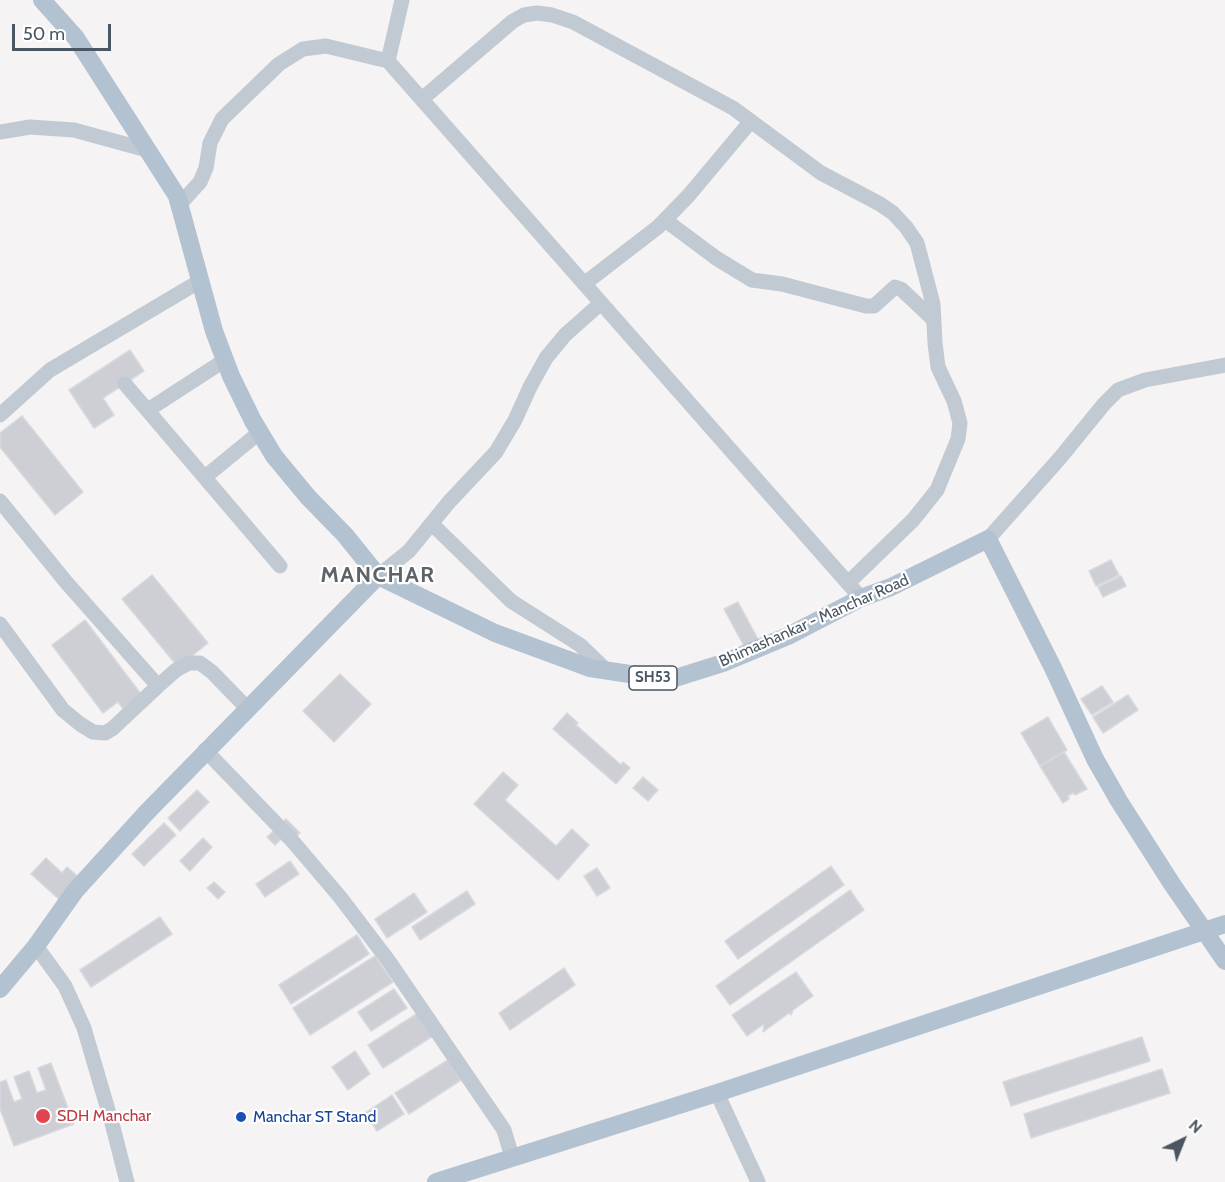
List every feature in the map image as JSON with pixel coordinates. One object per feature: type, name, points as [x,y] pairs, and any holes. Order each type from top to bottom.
[{"type":"main road","name":"Bhimashankar - Manchar Road","points":[[42,0],[76,38],[177,196],[214,331],[225,360],[260,432],[274,456],[308,497],[345,535],[378,576],[495,633],[590,668],[669,680],[723,663],[788,636],[861,598],[891,587],[988,539]]},
{"type":"main road","points":[[988,539],[1053,668],[1095,759],[1119,801],[1225,960]]},
{"type":"main road","points":[[0,989],[36,946],[75,891],[205,750],[378,576]]},
{"type":"main road","points":[[436,1182],[717,1093],[1225,924]]},
{"type":"street","points":[[388,61],[402,0]]},
{"type":"street","points":[[422,99],[513,21],[524,15],[537,13],[573,22],[708,93],[752,121],[821,173],[880,204],[893,213],[906,227],[917,243],[933,304],[938,367],[954,401],[960,423],[958,439],[937,490],[913,520],[848,583]]},
{"type":"street","points":[[180,204],[200,182],[206,168],[210,143],[222,119],[279,64],[303,49],[326,46],[388,61],[861,598]]},
{"type":"street","points":[[584,284],[665,220],[690,195],[752,121]]},
{"type":"street","points":[[0,132],[30,128],[74,130],[147,150]]},
{"type":"street","points":[[665,220],[716,258],[752,280],[782,284],[866,306],[874,306],[896,287],[933,319]]},
{"type":"street","points":[[0,415],[50,370],[200,281]]},
{"type":"street","points":[[378,576],[409,551],[449,502],[496,452],[546,358],[565,335],[601,303]]},
{"type":"street","points":[[148,410],[225,360]]},
{"type":"street","points":[[988,539],[1118,390],[1145,380],[1225,365]]},
{"type":"street","points":[[125,384],[280,566]]},
{"type":"street","points":[[205,477],[260,432]]},
{"type":"street","points":[[0,501],[66,582],[158,686]]},
{"type":"street","points":[[432,524],[511,601],[580,645],[608,672]]},
{"type":"street","points":[[0,624],[63,710],[93,732],[105,734],[112,729],[176,670],[189,663],[200,663],[212,672],[247,708]]},
{"type":"street","points":[[205,750],[289,837],[361,924],[504,1130],[512,1157]]},
{"type":"street","points":[[36,946],[65,986],[84,1028],[127,1182]]},
{"type":"street","points":[[717,1093],[758,1182]]},
{"type":"building","points":[[130,350],[144,371],[103,398],[114,415],[94,428],[69,390]]},
{"type":"building","points":[[22,416],[83,492],[55,515],[0,447],[0,433]]},
{"type":"building","points":[[1111,560],[1119,575],[1096,586],[1089,571]]},
{"type":"building","points":[[152,575],[208,643],[178,667],[122,599]]},
{"type":"building","points":[[1121,576],[1126,586],[1103,597],[1098,587]]},
{"type":"building","points":[[738,602],[759,641],[745,648],[724,609]]},
{"type":"building","points":[[85,620],[147,702],[128,716],[118,702],[103,713],[52,645]]},
{"type":"building","points":[[340,674],[371,704],[334,742],[303,711]]},
{"type":"building","points":[[1102,686],[1113,702],[1092,715],[1081,699]]},
{"type":"building","points":[[1128,695],[1138,710],[1103,733],[1093,717]]},
{"type":"building","points":[[567,713],[578,723],[576,725],[621,765],[623,762],[630,768],[616,784],[553,729]]},
{"type":"building","points":[[1048,717],[1067,750],[1040,766],[1021,733]]},
{"type":"building","points":[[1064,752],[1087,789],[1075,795],[1073,793],[1063,803],[1040,766]]},
{"type":"building","points":[[503,772],[518,785],[505,800],[556,846],[572,829],[589,845],[558,880],[474,804]]},
{"type":"building","points":[[643,777],[658,790],[648,801],[633,788]]},
{"type":"building","points":[[197,790],[209,802],[180,831],[168,818]]},
{"type":"building","points":[[286,819],[300,833],[287,845],[281,839],[275,845],[267,837]]},
{"type":"building","points":[[164,823],[176,835],[144,866],[132,854]]},
{"type":"building","points":[[203,838],[212,847],[190,871],[180,861]]},
{"type":"building","points":[[46,858],[62,873],[67,867],[82,880],[62,902],[31,874]]},
{"type":"building","points":[[290,861],[299,874],[265,897],[256,884]]},
{"type":"building","points":[[831,866],[844,885],[738,959],[725,941]]},
{"type":"building","points":[[597,868],[610,888],[597,896],[584,876]]},
{"type":"building","points":[[214,882],[225,892],[218,899],[207,888]]},
{"type":"building","points":[[850,890],[864,910],[730,1005],[716,986]]},
{"type":"building","points":[[467,891],[475,904],[420,940],[412,927]]},
{"type":"building","points":[[414,893],[427,912],[387,938],[375,919]]},
{"type":"building","points":[[160,917],[172,934],[91,987],[80,970]]},
{"type":"building","points":[[357,935],[369,954],[291,1004],[279,985]]},
{"type":"building","points":[[375,956],[393,982],[310,1035],[293,1008]]},
{"type":"building","points":[[564,968],[575,985],[510,1030],[499,1013]]},
{"type":"building","points":[[796,972],[813,996],[793,1010],[791,1015],[789,1013],[763,1032],[764,1024],[747,1036],[732,1015]]},
{"type":"building","points":[[394,989],[407,1008],[371,1031],[358,1012]]},
{"type":"building","points":[[418,1013],[433,1036],[383,1068],[368,1045]]},
{"type":"building","points":[[1142,1037],[1150,1061],[1011,1106],[1003,1082]]},
{"type":"building","points":[[355,1051],[370,1074],[348,1090],[332,1067]]},
{"type":"building","points":[[448,1060],[461,1080],[409,1114],[395,1093]]},
{"type":"building","points":[[51,1063],[74,1124],[14,1146],[0,1109],[0,1082],[6,1080],[14,1102],[22,1099],[14,1077],[29,1071],[37,1093],[46,1090],[38,1068]]},
{"type":"building","points":[[1162,1069],[1170,1093],[1031,1138],[1024,1114]]},
{"type":"building","points":[[392,1095],[404,1114],[377,1131],[365,1113]]},
{"type":"place","name":"SDH Manchar","points":[[43,1116]]},
{"type":"place","name":"Manchar ST Stand","points":[[241,1117]]},
{"type":"district","name":"MANCHAR","points":[[378,576]]}]
